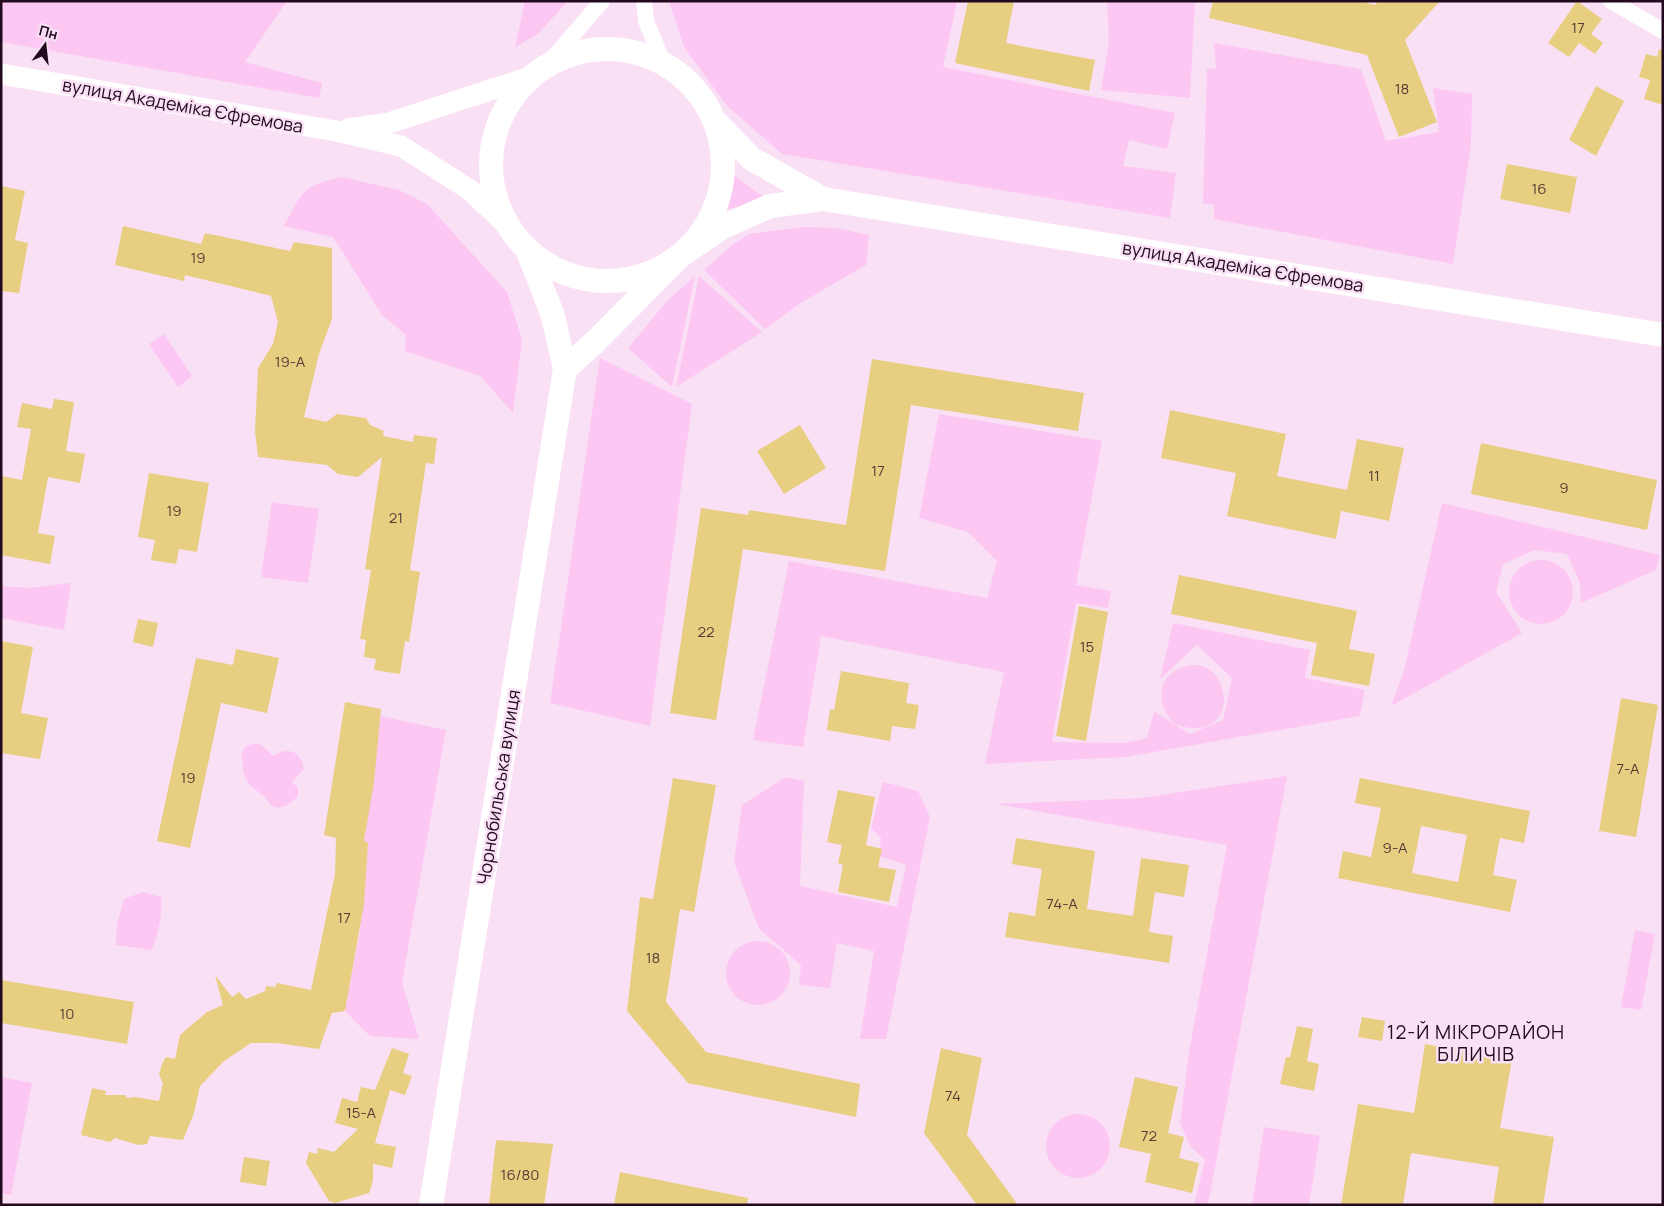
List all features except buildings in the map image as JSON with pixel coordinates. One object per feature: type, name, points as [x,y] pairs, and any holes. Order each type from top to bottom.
[{"type":"main road","points":[[565,369],[595,342],[680,256],[705,228],[720,194],[724,157],[716,121],[706,102],[693,85],[662,62],[625,49],[601,48],[585,50],[539,70],[507,105],[493,138],[491,174],[499,209],[507,225],[527,249],[554,268],[586,279],[619,281],[651,273],[680,256]]},
{"type":"main road","name":"вулиця Академіка Єфремова","points":[[716,121],[752,159],[823,199]]},
{"type":"main road","name":"вулиця Академіка Єфремова","points":[[680,256],[723,227],[770,206],[823,199],[1663,335]]},
{"type":"main road","name":"Чорнобильська вулиця","points":[[430,1205],[565,369],[553,316],[527,249]]},
{"type":"street","points":[[539,70],[602,1]]},
{"type":"street","points":[[644,1],[646,21],[662,62]]},
{"type":"street","points":[[1611,1],[1663,31]]},
{"type":"street","name":"вулиця Академіка Єфремова","points":[[336,131],[389,123],[539,70]]},
{"type":"street","name":"вулиця Академіка Єфремова","points":[[1,74],[336,131],[401,146],[470,190],[507,225]]},
{"type":"shaded area","points":[[1,1],[287,1],[245,62],[322,83],[319,98],[1,42]]},
{"type":"shaded area","points":[[525,1],[568,1],[538,34],[515,47]]},
{"type":"shaded area","points":[[669,1],[957,1],[943,67],[1175,113],[1167,149],[1129,140],[1123,166],[1176,173],[1170,218],[782,154],[727,106],[684,47]]},
{"type":"shaded area","points":[[1107,1],[1195,1],[1190,98],[1101,90],[1109,41]]},
{"type":"shaded area","points":[[1214,43],[1361,69],[1386,141],[1439,132],[1433,88],[1472,94],[1471,145],[1453,264],[1214,219],[1214,205],[1203,203],[1207,68],[1216,69]]},
{"type":"shaded area","points":[[734,175],[766,199],[728,209]]},
{"type":"shaded area","points":[[341,177],[399,190],[427,204],[507,292],[522,340],[513,413],[480,376],[405,351],[406,335],[382,315],[333,237],[284,226],[305,192],[318,184]]},
{"type":"shaded area","points":[[804,227],[836,228],[869,235],[866,265],[802,302],[765,329],[704,270],[731,246],[749,234]]},
{"type":"shaded area","points":[[695,276],[672,387],[628,348],[668,300]]},
{"type":"shaded area","points":[[699,276],[762,332],[676,387]]},
{"type":"shaded area","points":[[164,334],[192,376],[178,387],[149,344]]},
{"type":"shaded area","points":[[600,358],[692,404],[650,726],[550,703]]},
{"type":"shaded area","points":[[939,414],[1102,441],[1076,585],[1111,591],[1108,608],[1076,603],[1052,742],[1125,743],[1147,738],[1154,711],[1174,724],[1161,700],[1165,680],[1176,670],[1196,665],[1209,669],[1218,678],[1223,690],[1224,703],[1220,715],[1211,724],[1197,728],[1175,725],[1190,734],[1223,720],[1232,678],[1197,645],[1160,679],[1173,623],[1310,650],[1305,678],[1365,690],[1360,716],[1125,757],[985,764],[1004,672],[821,636],[803,747],[753,740],[789,561],[987,598],[997,561],[968,532],[919,518]]},
{"type":"shaded area","points":[[272,502],[319,509],[308,583],[261,577]]},
{"type":"shaded area","points":[[1442,503],[1660,555],[1656,570],[1581,603],[1580,583],[1567,554],[1535,550],[1503,564],[1496,592],[1522,633],[1391,706],[1404,671]]},
{"type":"shaded area","points":[[1541,560],[1559,565],[1564,569],[1568,574],[1573,592],[1568,610],[1564,615],[1559,619],[1541,624],[1523,619],[1518,615],[1514,610],[1509,592],[1514,574],[1518,569],[1523,565]]},
{"type":"shaded area","points":[[71,583],[64,630],[1,618],[1,586],[30,588]]},
{"type":"shaded area","points":[[380,716],[446,730],[402,983],[419,1039],[370,1036],[345,1011],[360,930],[368,843],[364,841]]},
{"type":"shaded area","points":[[260,744],[273,756],[289,751],[297,754],[300,758],[304,769],[292,782],[298,788],[298,796],[286,806],[278,808],[271,805],[247,780],[244,774],[241,755],[245,747]]},
{"type":"shaded area","points":[[1287,776],[1208,1205],[1194,1205],[1205,1160],[1190,1146],[1180,1123],[1189,1052],[1227,845],[996,804],[1142,798]]},
{"type":"shaded area","points":[[786,777],[804,781],[800,886],[897,907],[906,865],[879,856],[881,838],[871,828],[883,782],[918,791],[930,817],[886,1039],[860,1039],[874,951],[837,943],[830,988],[799,985],[801,965],[759,929],[734,862],[742,805]]},
{"type":"shaded area","points":[[143,892],[161,897],[161,917],[152,950],[116,945],[117,924],[124,899]]},
{"type":"shaded area","points":[[1635,930],[1655,934],[1641,1010],[1621,1007]]},
{"type":"shaded area","points":[[758,941],[776,947],[784,955],[790,973],[784,991],[776,999],[758,1005],[740,999],[732,991],[726,973],[732,955],[740,947]]},
{"type":"shaded area","points":[[1,1077],[32,1083],[11,1195],[1,1193]]},
{"type":"shaded area","points":[[1078,1114],[1090,1117],[1101,1123],[1107,1134],[1110,1146],[1107,1158],[1101,1169],[1090,1175],[1078,1178],[1066,1175],[1055,1169],[1049,1158],[1046,1146],[1049,1134],[1055,1123],[1066,1117]]},
{"type":"shaded area","points":[[1264,1127],[1320,1136],[1309,1205],[1252,1205]]},
{"type":"district","name":"12-Й МІКРОРАЙОН БІЛИЧІВ","points":[[1476,1043]]}]
